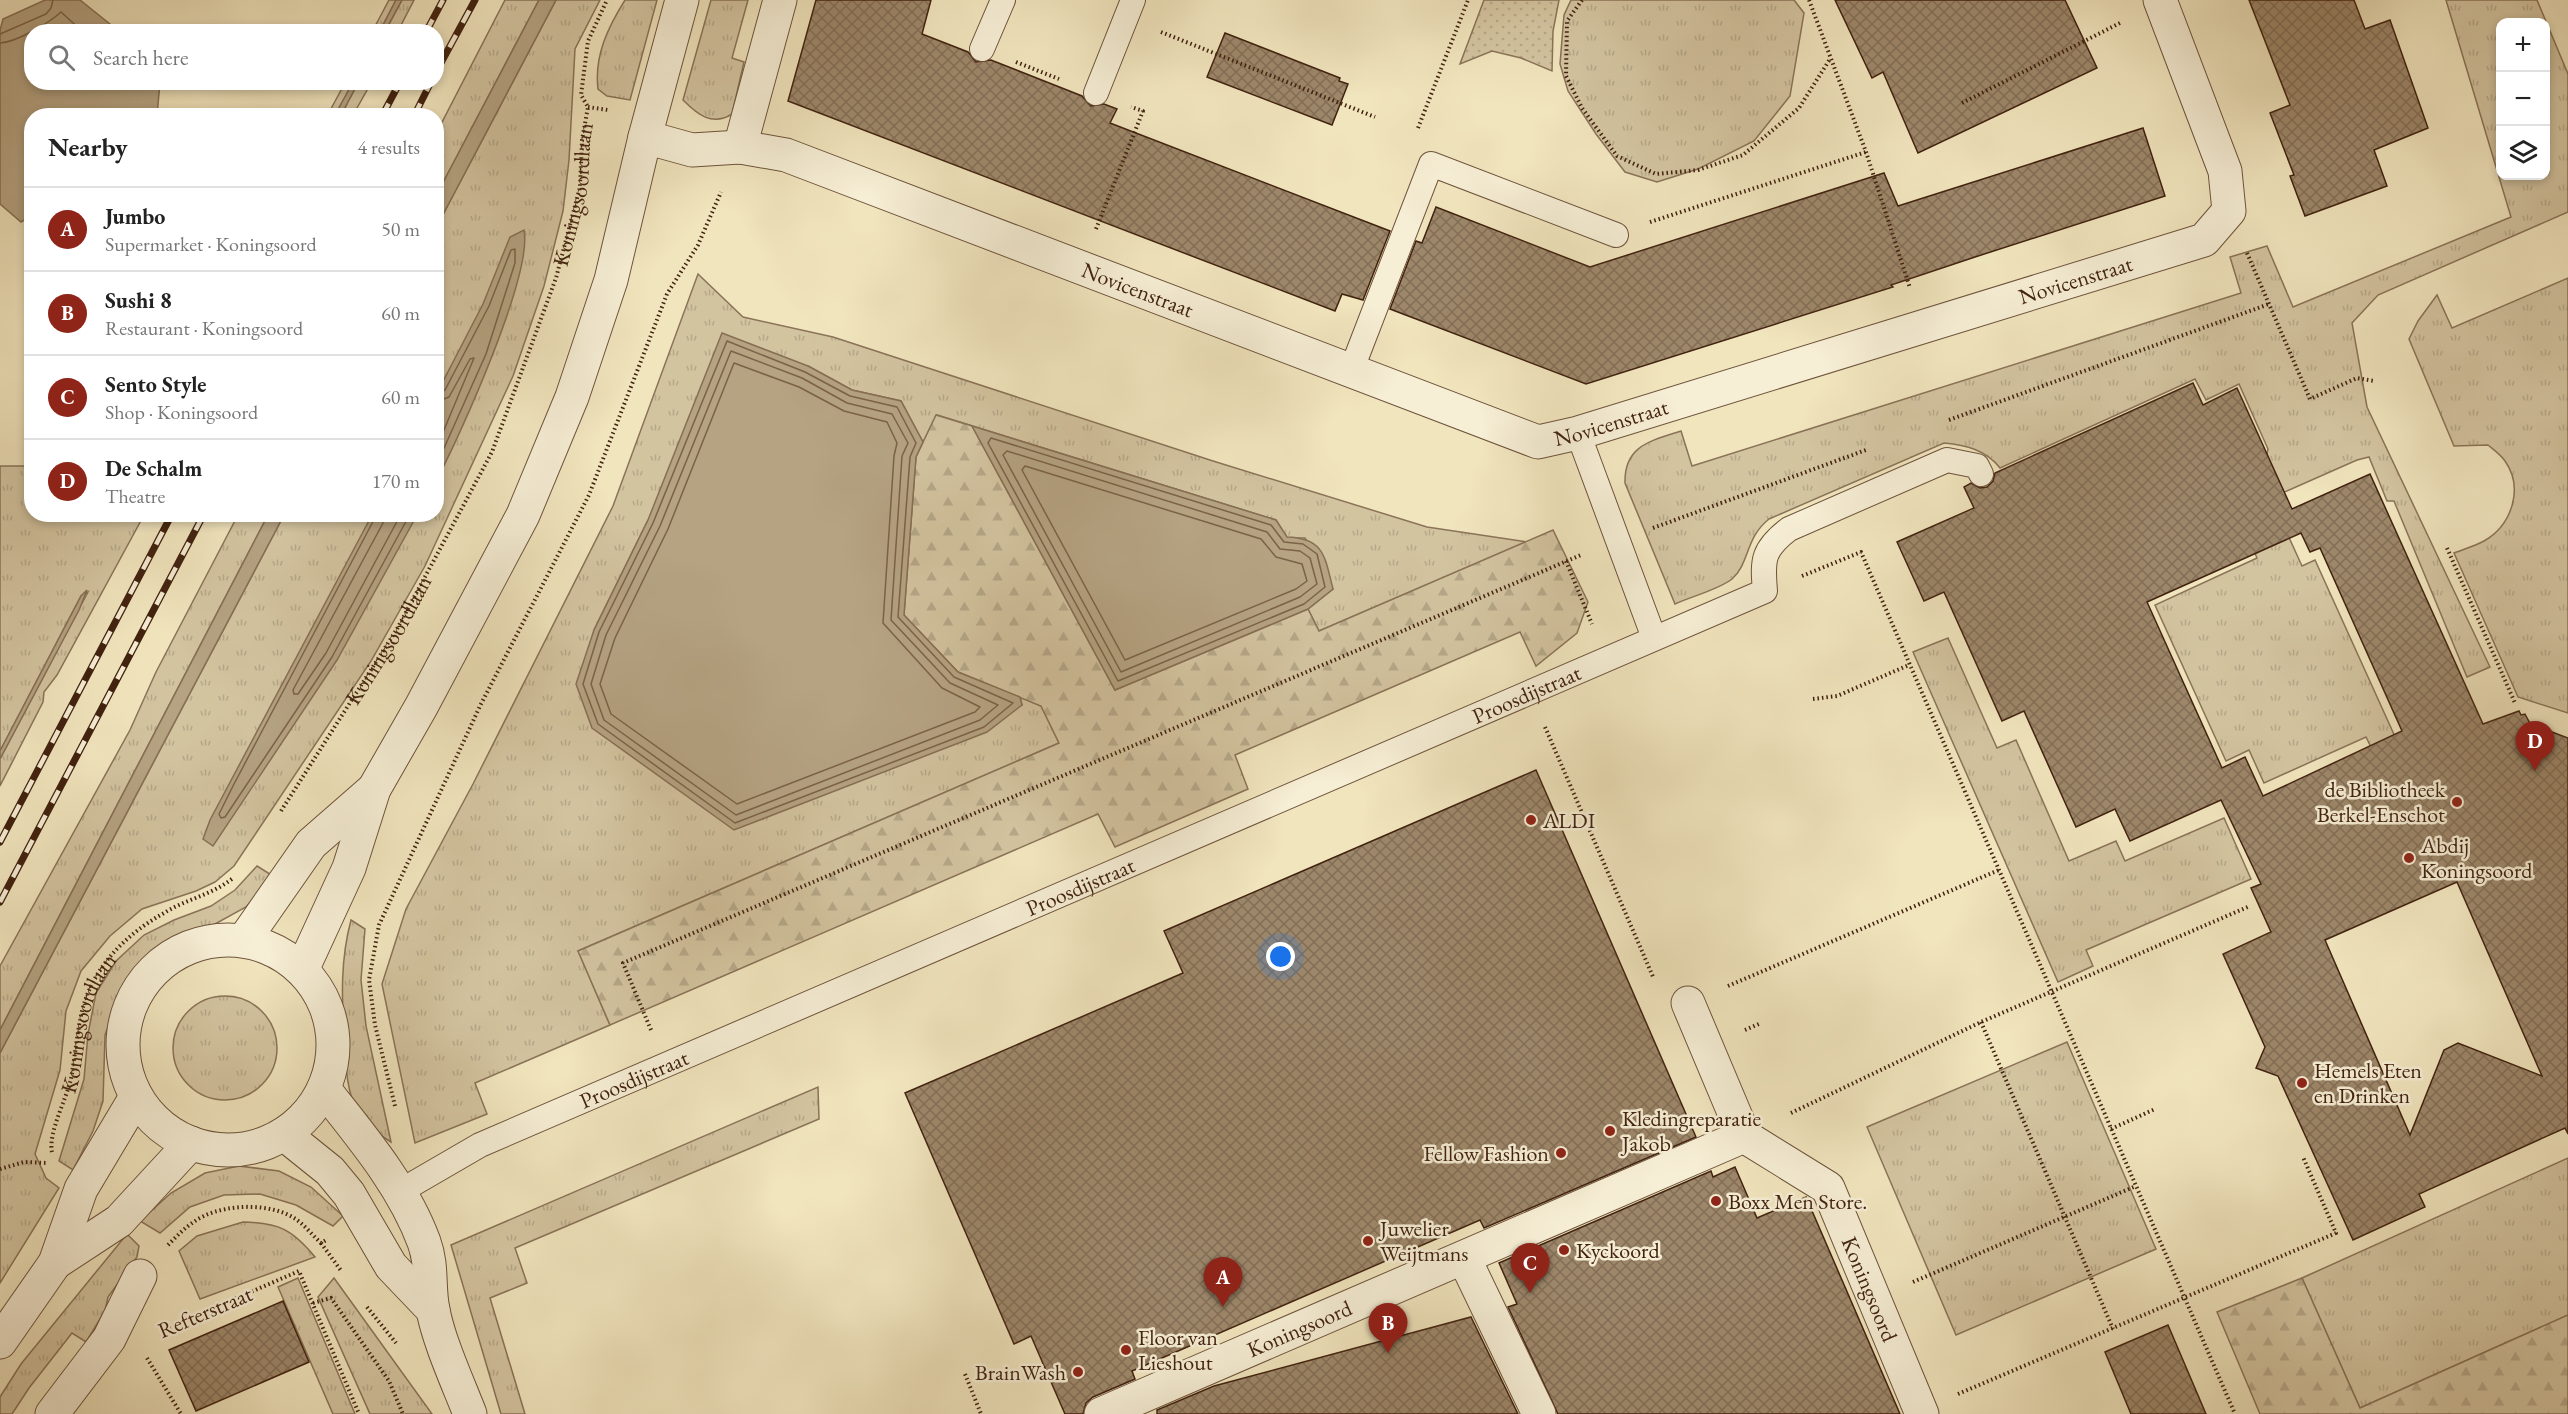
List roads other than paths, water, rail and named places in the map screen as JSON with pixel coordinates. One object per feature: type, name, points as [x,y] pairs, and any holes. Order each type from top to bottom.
[{"type":"street","points":[[302,970],[349,868],[374,789],[523,514],[567,408],[611,280],[645,137],[682,0]]},
{"type":"street","points":[[740,147],[780,0]]},
{"type":"street","name":"Novicenstraat","points":[[645,137],[692,150],[740,147],[786,155],[1538,442],[1578,433],[2204,240],[2229,211],[2224,171],[2160,1]]},
{"type":"street","points":[[244,940],[311,844],[374,789]]},
{"type":"street","points":[[244,940],[275,950],[302,970],[326,1005],[334,1047],[324,1089],[308,1115],[284,1134],[262,1145],[239,1150],[215,1149],[191,1143],[159,1125],[136,1097],[123,1060],[125,1020],[141,985],[169,957],[204,942],[244,940]]},
{"type":"street","points":[[1688,1003],[1744,1136]]},
{"type":"street","points":[[324,1089],[372,1150],[399,1192],[423,1239],[431,1263],[433,1310],[470,1414]]},
{"type":"street","points":[[0,1342],[55,1263],[81,1189],[136,1097]]},
{"type":"street","points":[[284,1134],[330,1171],[348,1194],[391,1266],[433,1310]]},
{"type":"street","name":"Koningsoord","points":[[1101,1414],[1744,1136],[1828,1188],[1922,1412]]},
{"type":"street","points":[[55,1263],[119,1221],[191,1143]]},
{"type":"street","points":[[1464,1258],[1539,1414]]},
{"type":"street","name":"Refterstraat","points":[[52,1414],[123,1340],[140,1276]]},
{"type":"lane","points":[[982,49],[1003,0]]},
{"type":"lane","points":[[1096,93],[1129,9]]},
{"type":"lane","points":[[1351,371],[1431,164],[1616,235]]},
{"type":"lane","points":[[1578,433],[1654,638]]},
{"type":"lane","name":"Proosdijstraat","points":[[399,1192],[480,1145],[1765,591],[1762,565],[1771,542],[1789,528],[1947,460],[1977,466],[1981,474]]},
{"type":"water","points":[[45,0],[80,0],[110,24],[24,24],[24,90],[159,90],[158,108],[24,108],[24,220],[21,222],[0,204],[0,30],[3,19]]},
{"type":"water","points":[[396,0],[402,0],[389,24],[384,24]]},
{"type":"water","points":[[539,0],[556,0],[444,213],[444,181]]},
{"type":"water","points":[[349,90],[354,90],[345,108],[339,108]]},
{"type":"water","points":[[524,230],[524,252],[517,281],[477,393],[444,465],[444,379],[483,304],[510,237]]},
{"type":"water","points":[[722,333],[808,366],[852,390],[901,401],[923,442],[916,457],[904,615],[958,672],[1020,697],[1022,705],[987,732],[734,830],[592,728],[576,684],[594,630],[648,520]]},
{"type":"water","points":[[972,426],[1276,520],[1287,537],[1309,541],[1321,552],[1333,589],[1308,609],[1115,690]]},
{"type":"water","points":[[264,522],[280,522],[0,1053],[0,1030]]},
{"type":"water","points":[[368,522],[413,522],[337,660],[213,846],[203,839],[210,820]]},
{"type":"water","points":[[87,590],[79,610],[0,759],[0,751],[81,596]]},
{"type":"railway","points":[[430,24],[443,0]]},
{"type":"railway","points":[[444,57],[475,0]]},
{"type":"railway","points":[[386,108],[396,90]]},
{"type":"railway","points":[[418,108],[427,90]]},
{"type":"railway","points":[[0,842],[168,522]]},
{"type":"railway","points":[[0,902],[200,522]]},
{"type":"place","name":"De Schalm","points":[[2535,771]]},
{"type":"place","name":"de Bibliotheek Berkel-Enschot","points":[[2457,802]]},
{"type":"place","name":"ALDI","points":[[1531,820]]},
{"type":"place","name":"Abdij Koningsoord","points":[[2409,858]]},
{"type":"place","name":"Hemels Eten en Drinken","points":[[2302,1083]]},
{"type":"place","name":"Kledingreparatie Jakob","points":[[1610,1131]]},
{"type":"place","name":"Fellow Fashion","points":[[1561,1153]]},
{"type":"place","name":"Boxx Men Store.","points":[[1716,1201]]},
{"type":"place","name":"Juwelier Weijtmans","points":[[1368,1241]]},
{"type":"place","name":"Kyckoord","points":[[1564,1250]]},
{"type":"place","name":"Sento Style","points":[[1530,1293]]},
{"type":"place","name":"Jumbo","points":[[1223,1307]]},
{"type":"place","name":"Floor van Lieshout","points":[[1126,1350]]},
{"type":"place","name":"Sushi 8","points":[[1388,1353]]},
{"type":"place","name":"BrainWash","points":[[1078,1372]]}]
